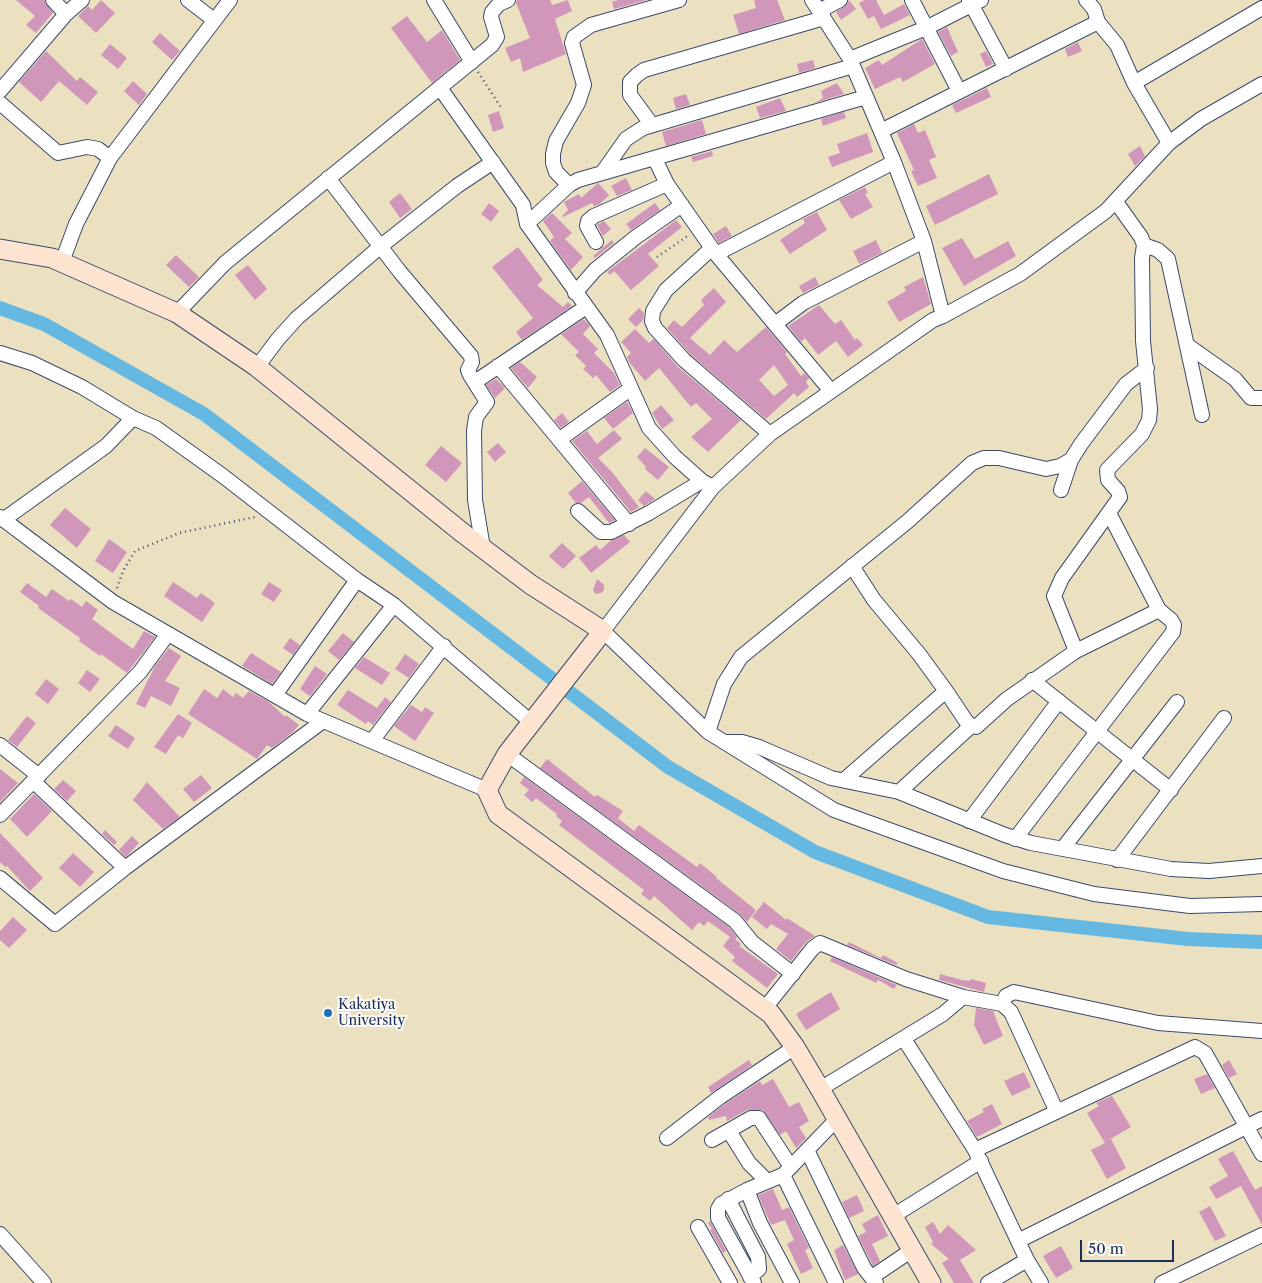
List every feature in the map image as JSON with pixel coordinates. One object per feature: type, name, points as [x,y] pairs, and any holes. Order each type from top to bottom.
[{"type":"street","points":[[52,0],[66,14]]},
{"type":"street","points":[[0,91],[66,14],[82,0]]},
{"type":"street","points":[[188,0],[214,20]]},
{"type":"street","points":[[62,262],[76,224],[110,158],[230,0]]},
{"type":"street","points":[[434,0],[472,62]]},
{"type":"street","points":[[177,313],[224,263],[495,42],[497,37],[491,17],[492,12],[499,4],[508,0]]},
{"type":"street","points":[[569,186],[556,172],[553,154],[556,142],[578,103],[584,85],[572,43],[574,37],[591,24],[679,0]]},
{"type":"street","points":[[652,125],[630,95],[630,82],[644,70],[818,10],[840,0]]},
{"type":"street","points":[[912,0],[959,91]]},
{"type":"street","points":[[1086,0],[1094,9],[1098,22],[1117,45],[1134,84],[1169,143]]},
{"type":"street","points":[[602,173],[633,132],[852,62],[926,28],[974,2],[1006,69]]},
{"type":"street","points":[[1134,84],[1262,8]]},
{"type":"street","points":[[818,10],[852,62],[894,162],[924,241],[943,316]]},
{"type":"street","points":[[881,131],[1098,22]]},
{"type":"street","points":[[578,511],[602,532],[611,532],[707,484],[770,434],[933,320],[1020,274],[1106,211],[1169,143],[1202,120],[1262,84]]},
{"type":"street","points":[[440,88],[523,205],[527,224],[614,348],[648,428],[675,457],[707,484]]},
{"type":"street","points":[[527,224],[578,180],[866,97]]},
{"type":"street","points":[[0,102],[58,153],[87,147],[98,149],[110,158]]},
{"type":"street","points":[[656,159],[667,184],[714,251],[831,392]]},
{"type":"street","points":[[257,368],[278,339],[297,318],[381,246],[457,186],[493,162]]},
{"type":"street","points":[[770,434],[684,360],[655,328],[652,321],[653,311],[666,290],[714,251],[894,162]]},
{"type":"street","points":[[328,178],[471,356],[472,362],[468,370],[487,402],[476,417],[474,432],[475,500],[483,548]]},
{"type":"street","points":[[596,242],[588,230],[588,221],[603,212],[667,184]]},
{"type":"street","points":[[1076,651],[1054,596],[1062,578],[1109,513],[1120,494],[1108,480],[1107,470],[1142,434],[1149,420],[1147,368],[1143,341],[1142,258],[1144,246],[1141,237],[1116,202]]},
{"type":"street","points":[[575,293],[595,270],[636,237],[682,205]]},
{"type":"street","points":[[775,324],[808,301],[924,241]]},
{"type":"street","points":[[1144,246],[1158,250],[1168,258],[1202,414]]},
{"type":"street","points":[[0,248],[52,258],[177,313],[257,368],[530,584],[604,632],[708,732],[834,810],[1003,871],[1094,894],[1190,906],[1262,904]]},
{"type":"street","points":[[475,382],[586,307]]},
{"type":"street","points":[[1187,345],[1234,379],[1251,398],[1262,398]]},
{"type":"street","points":[[0,353],[32,363],[82,387],[133,418],[156,428],[198,457],[356,580],[394,606],[535,717]]},
{"type":"street","points":[[498,366],[630,524]]},
{"type":"street","points":[[1061,490],[1071,460],[1126,384],[1147,368]]},
{"type":"street","points":[[560,439],[630,389]]},
{"type":"street","points":[[133,418],[106,446],[2,519],[113,602],[307,714],[487,790],[498,814],[764,1008],[795,1047],[931,1283]]},
{"type":"street","points":[[708,732],[724,684],[740,657],[908,521],[972,463],[984,458],[999,458],[1046,469],[1060,466],[1071,460]]},
{"type":"street","points":[[487,790],[507,754],[604,632],[707,484]]},
{"type":"street","points":[[1015,838],[1173,632],[1174,625],[1160,610],[1109,513]]},
{"type":"street","points":[[852,566],[874,600],[919,654],[971,726]]},
{"type":"street","points":[[275,694],[356,580]]},
{"type":"street","points":[[307,714],[394,606]]},
{"type":"street","points":[[900,792],[971,726],[980,726],[990,712],[1032,680],[1076,651],[1160,610]]},
{"type":"street","points":[[0,816],[140,672],[168,635]]},
{"type":"street","points":[[372,741],[444,646]]},
{"type":"street","points":[[1032,680],[1171,790]]},
{"type":"street","points":[[844,780],[946,692]]},
{"type":"street","points":[[969,821],[1059,702]]},
{"type":"street","points":[[1063,848],[1177,702]]},
{"type":"street","points":[[1117,860],[1224,718]]},
{"type":"street","points":[[0,878],[55,924],[125,868],[323,721]]},
{"type":"street","points":[[724,742],[742,742],[759,747],[831,778],[900,792],[1015,838],[1117,860],[1172,869],[1209,871],[1262,866]]},
{"type":"street","points":[[0,745],[36,778],[125,868]]},
{"type":"street","points":[[507,754],[735,921],[752,942],[793,974]]},
{"type":"street","points":[[764,1008],[816,945],[826,944],[906,978],[963,997],[1002,1004],[1011,1012],[1056,1110]]},
{"type":"street","points":[[1002,1004],[1006,996],[1014,992],[1158,1023],[1262,1031]]},
{"type":"street","points":[[820,1089],[943,1014],[963,997]]},
{"type":"street","points":[[904,1039],[978,1156],[1027,1260],[1041,1283]]},
{"type":"street","points":[[667,1138],[720,1097],[795,1047]]},
{"type":"street","points":[[893,1216],[978,1156],[1056,1110],[1195,1047],[1205,1053],[1262,1154]]},
{"type":"street","points":[[712,1140],[750,1118],[759,1118],[787,1171],[836,1283]]},
{"type":"street","points":[[728,1200],[760,1264],[752,1280],[716,1214],[721,1204],[728,1200],[747,1190],[787,1171],[838,1119]]},
{"type":"street","points":[[1018,1241],[1262,1119]]},
{"type":"street","points":[[729,1130],[749,1163],[767,1181]]},
{"type":"street","points":[[807,1150],[836,1214],[864,1268],[874,1280],[912,1250]]},
{"type":"street","points":[[747,1190],[760,1224],[792,1283]]},
{"type":"street","points":[[698,1227],[730,1283]]},
{"type":"street","points":[[0,1234],[44,1283]]},
{"type":"street","points":[[1162,1283],[1262,1235]]},
{"type":"street","points":[[735,1250],[751,1243]]},
{"type":"street","points":[[988,1283],[1027,1260]]},
{"type":"path","points":[[472,62],[502,110]]},
{"type":"path","points":[[657,257],[698,228]]},
{"type":"path","points":[[113,602],[123,571],[135,552],[179,533],[256,517]]},
{"type":"building","points":[[16,0],[44,0],[53,13],[36,33],[26,25],[35,16]]},
{"type":"building","points":[[101,0],[115,13],[96,33],[78,16],[88,6],[92,10]]},
{"type":"building","points":[[517,0],[550,0],[552,5],[568,0],[572,11],[555,19],[566,54],[523,72],[520,58],[511,62],[505,48],[530,38],[516,3]]},
{"type":"building","points":[[618,0],[647,0],[614,9],[612,2]]},
{"type":"building","points":[[754,0],[777,0],[785,20],[739,34],[733,15],[756,8]]},
{"type":"building","points":[[849,0],[856,9],[841,20],[836,12],[847,5]]},
{"type":"building","points":[[865,0],[876,0],[884,15],[904,4],[910,15],[881,29],[874,16],[868,19],[859,3]]},
{"type":"building","points":[[407,16],[427,42],[442,30],[460,60],[432,83],[391,28]]},
{"type":"building","points":[[947,27],[958,52],[951,56],[938,32]]},
{"type":"building","points":[[160,33],[180,51],[172,60],[152,42]]},
{"type":"building","points":[[922,39],[935,64],[903,82],[900,77],[875,89],[865,68],[879,60],[882,65]]},
{"type":"building","points":[[1078,42],[1082,51],[1068,57],[1065,49]]},
{"type":"building","points":[[110,44],[127,58],[118,69],[101,55]]},
{"type":"building","points":[[46,51],[77,81],[80,77],[98,92],[87,105],[59,81],[41,102],[19,82]]},
{"type":"building","points":[[986,51],[993,64],[986,67],[980,54]]},
{"type":"building","points":[[813,60],[815,68],[799,73],[797,64]]},
{"type":"building","points":[[133,81],[147,94],[139,105],[124,91]]},
{"type":"building","points":[[837,83],[844,94],[814,103],[823,98],[821,91]]},
{"type":"building","points":[[987,88],[991,97],[956,113],[952,105]]},
{"type":"building","points":[[686,94],[690,105],[676,109],[673,98]]},
{"type":"building","points":[[780,98],[786,111],[760,118],[756,107]]},
{"type":"building","points":[[499,111],[504,128],[493,132],[488,115]]},
{"type":"building","points":[[844,112],[846,118],[823,126],[821,119]]},
{"type":"building","points":[[702,120],[706,134],[666,146],[662,132]]},
{"type":"building","points":[[914,124],[918,133],[925,130],[936,157],[929,160],[937,178],[918,186],[911,171],[914,170],[897,133]]},
{"type":"building","points":[[867,133],[873,152],[832,167],[828,157],[840,153],[837,144]]},
{"type":"building","points":[[1140,146],[1145,156],[1135,166],[1128,154]]},
{"type":"building","points":[[712,151],[713,156],[693,162],[691,157]]},
{"type":"building","points":[[989,174],[998,194],[935,225],[926,206]]},
{"type":"building","points":[[626,178],[632,190],[617,196],[611,186]]},
{"type":"building","points":[[598,183],[609,195],[600,204],[594,206],[592,203],[562,216],[568,210],[564,202],[579,194],[581,198]]},
{"type":"building","points":[[865,187],[868,193],[865,194],[873,207],[851,219],[839,200]]},
{"type":"building","points":[[400,193],[412,209],[400,218],[389,202]]},
{"type":"building","points":[[489,203],[499,211],[491,222],[481,214]]},
{"type":"building","points":[[655,203],[660,210],[631,230],[626,224]]},
{"type":"building","points":[[817,212],[827,230],[790,254],[780,240],[805,223],[803,219]]},
{"type":"building","points":[[552,213],[572,233],[565,239],[583,257],[571,270],[550,241],[554,237],[543,221]]},
{"type":"building","points":[[676,220],[682,227],[648,254],[659,266],[631,290],[614,271],[610,275],[607,272]]},
{"type":"building","points":[[604,221],[611,229],[603,236],[597,225]]},
{"type":"building","points":[[726,226],[732,236],[719,243],[713,234]]},
{"type":"building","points":[[962,238],[975,259],[1008,241],[1016,256],[964,286],[942,248]]},
{"type":"building","points":[[612,240],[614,243],[595,258],[593,256]]},
{"type":"building","points":[[876,240],[882,253],[859,264],[853,251]]},
{"type":"building","points":[[518,247],[543,280],[537,285],[563,307],[568,302],[572,306],[522,340],[516,332],[533,318],[492,267]]},
{"type":"building","points":[[176,255],[199,277],[189,287],[166,265]]},
{"type":"building","points":[[248,265],[267,289],[255,300],[235,275]]},
{"type":"building","points":[[815,277],[819,285],[803,293],[799,286]]},
{"type":"building","points":[[923,277],[931,304],[899,322],[887,302],[906,291],[904,287]]},
{"type":"building","points":[[714,288],[726,302],[690,338],[710,355],[724,340],[737,352],[766,327],[787,352],[785,354],[801,376],[804,373],[809,378],[806,382],[809,387],[797,397],[794,393],[766,419],[690,354],[667,328],[674,320],[682,327],[704,305],[701,300]],"holes":[[[774,365],[788,385],[774,396],[759,380]]]},
{"type":"building","points":[[819,305],[835,324],[841,320],[855,340],[857,338],[863,345],[848,357],[836,341],[818,355],[805,338],[801,342],[788,326]]},
{"type":"building","points":[[639,308],[644,313],[643,320],[636,327],[628,319]]},
{"type":"building","points":[[584,319],[590,326],[583,334],[598,349],[594,353],[614,373],[620,385],[610,392],[596,375],[593,378],[583,369],[586,366],[575,355],[579,352],[561,334]]},
{"type":"building","points":[[635,329],[649,343],[654,339],[678,367],[741,420],[708,452],[691,437],[712,419],[696,403],[691,407],[659,368],[645,381],[629,362],[627,357],[631,353],[621,342]]},
{"type":"building","points":[[520,362],[537,377],[528,388],[511,368]]},
{"type":"building","points":[[496,379],[505,388],[495,398],[486,385]]},
{"type":"building","points":[[627,402],[633,413],[613,429],[604,418]]},
{"type":"building","points":[[661,405],[674,420],[662,429],[652,413]]},
{"type":"building","points":[[562,413],[569,422],[561,428],[554,420]]},
{"type":"building","points":[[614,430],[622,439],[598,458],[612,472],[639,507],[631,512],[572,441],[587,431],[597,444]]},
{"type":"building","points":[[498,443],[506,452],[495,462],[487,452]]},
{"type":"building","points":[[441,446],[462,463],[446,482],[425,465]]},
{"type":"building","points":[[645,448],[669,467],[658,480],[645,469],[646,467],[637,457]]},
{"type":"building","points":[[582,481],[615,520],[609,523],[589,497],[581,503],[576,503],[568,493]]},
{"type":"building","points":[[646,491],[655,499],[644,506],[638,500]]},
{"type":"building","points":[[65,508],[91,529],[77,548],[50,525]]},
{"type":"building","points":[[624,535],[630,542],[591,573],[579,558],[596,545],[600,550],[610,541]]},
{"type":"building","points":[[109,539],[127,552],[113,573],[95,561]]},
{"type":"building","points":[[562,543],[576,556],[563,569],[549,556]]},
{"type":"building","points":[[597,579],[604,585],[604,590],[596,594],[593,590]]},
{"type":"building","points":[[173,582],[197,598],[201,593],[215,603],[202,622],[164,596]]},
{"type":"building","points":[[269,582],[282,590],[274,602],[261,594]]},
{"type":"building","points":[[27,583],[46,597],[52,589],[69,601],[71,599],[82,607],[86,601],[98,610],[92,619],[133,649],[144,631],[155,637],[127,673],[79,641],[80,638],[38,608],[39,606],[20,592]]},
{"type":"building","points":[[343,633],[354,642],[339,660],[328,651]]},
{"type":"building","points":[[290,638],[300,645],[293,655],[283,648]]},
{"type":"building","points":[[169,648],[181,656],[165,681],[180,688],[171,706],[151,696],[145,708],[136,704],[155,666]]},
{"type":"building","points":[[251,653],[281,672],[272,684],[242,666]]},
{"type":"building","points":[[405,654],[419,664],[409,678],[395,669]]},
{"type":"building","points":[[364,657],[390,673],[382,685],[355,668]]},
{"type":"building","points":[[315,666],[327,674],[310,696],[300,689]]},
{"type":"building","points":[[87,670],[100,679],[90,692],[78,683]]},
{"type":"building","points":[[46,679],[59,689],[48,704],[35,694]]},
{"type":"building","points":[[204,689],[217,698],[223,689],[233,697],[236,693],[243,698],[249,691],[269,702],[285,717],[286,715],[299,725],[292,733],[272,748],[267,745],[257,759],[188,714]]},
{"type":"building","points":[[348,690],[377,708],[385,697],[391,702],[373,725],[368,721],[366,724],[337,705]]},
{"type":"building","points":[[411,705],[422,712],[425,707],[434,713],[415,741],[394,726]]},
{"type":"building","points":[[178,714],[192,723],[183,738],[178,735],[166,754],[154,747]]},
{"type":"building","points":[[27,716],[36,723],[17,747],[8,740]]},
{"type":"building","points":[[116,725],[135,738],[128,749],[108,736]]},
{"type":"building","points":[[547,759],[595,797],[597,795],[623,811],[618,818],[634,831],[639,825],[697,867],[700,863],[756,910],[747,922],[740,914],[540,768]]},
{"type":"building","points":[[0,769],[18,783],[0,802]]},
{"type":"building","points":[[201,775],[212,788],[194,802],[183,789]]},
{"type":"building","points":[[524,777],[729,927],[737,937],[735,939],[741,944],[739,946],[778,974],[767,988],[732,961],[735,957],[723,946],[730,937],[708,921],[704,926],[699,922],[692,930],[654,896],[650,901],[641,894],[644,890],[559,825],[562,821],[556,816],[557,814],[536,798],[532,802],[524,795],[529,790],[520,783]]},
{"type":"building","points":[[63,780],[76,791],[67,801],[54,789]]},
{"type":"building","points":[[147,782],[180,817],[163,829],[133,800]]},
{"type":"building","points":[[34,794],[52,811],[27,837],[10,819]]},
{"type":"building","points":[[105,830],[117,842],[114,845],[102,834]]},
{"type":"building","points":[[0,833],[43,878],[30,891],[7,866],[5,867],[0,862]]},
{"type":"building","points":[[132,836],[139,843],[126,857],[119,850]]},
{"type":"building","points":[[73,853],[94,872],[80,887],[59,868]]},
{"type":"building","points":[[764,902],[786,920],[787,918],[815,936],[806,942],[791,961],[776,949],[788,934],[771,924],[767,929],[752,917]]},
{"type":"building","points":[[13,917],[27,930],[9,948],[0,940],[0,931]]},
{"type":"building","points":[[849,942],[881,958],[883,955],[898,963],[896,965],[847,945]]},
{"type":"building","points":[[832,957],[897,985],[894,989],[878,980],[876,983],[830,961]]},
{"type":"building","points":[[940,974],[962,980],[970,981],[971,979],[986,983],[984,992],[939,980]]},
{"type":"building","points":[[831,992],[840,1009],[806,1030],[796,1014]]},
{"type":"building","points":[[976,1008],[993,1011],[1003,1036],[984,1045],[974,1025]]},
{"type":"building","points":[[749,1060],[752,1065],[711,1093],[708,1087]]},
{"type":"building","points":[[1229,1060],[1237,1074],[1229,1078],[1222,1065]]},
{"type":"building","points":[[1024,1072],[1031,1087],[1012,1096],[1004,1081]]},
{"type":"building","points":[[1207,1074],[1215,1088],[1201,1094],[1194,1079]]},
{"type":"building","points":[[773,1079],[789,1107],[799,1102],[809,1121],[799,1127],[806,1138],[796,1148],[786,1131],[780,1135],[763,1110],[747,1110],[727,1121],[726,1116],[709,1120],[708,1117],[725,1104],[760,1081],[762,1085]]},
{"type":"building","points":[[1112,1096],[1131,1127],[1107,1141],[1111,1139],[1126,1168],[1107,1179],[1091,1150],[1105,1143],[1087,1113],[1099,1106],[1096,1103]]},
{"type":"building","points":[[992,1104],[1002,1124],[977,1137],[967,1121],[984,1112],[982,1109]]},
{"type":"building","points":[[1233,1151],[1255,1190],[1262,1186],[1262,1225],[1241,1186],[1216,1199],[1209,1187],[1228,1176],[1218,1159]]},
{"type":"building","points":[[773,1189],[782,1210],[789,1207],[809,1248],[805,1250],[813,1268],[801,1274],[787,1244],[794,1240],[785,1220],[771,1225],[758,1195]]},
{"type":"building","points":[[857,1195],[864,1211],[849,1218],[842,1202]]},
{"type":"building","points":[[1210,1206],[1226,1236],[1215,1241],[1199,1212]]},
{"type":"building","points":[[878,1215],[888,1236],[872,1244],[880,1261],[873,1266],[858,1236],[866,1232],[862,1224]]},
{"type":"building","points":[[710,1221],[726,1251],[723,1253],[710,1230],[712,1229],[708,1223]]},
{"type":"building","points":[[933,1222],[940,1234],[948,1225],[976,1250],[960,1260],[974,1283],[954,1283],[942,1263],[949,1259],[931,1244],[933,1242],[925,1227]]},
{"type":"building","points":[[843,1245],[858,1274],[845,1280],[834,1250]]},
{"type":"building","points":[[1061,1246],[1073,1268],[1056,1278],[1043,1256]]},
{"type":"waterway","points":[[0,308],[44,324],[204,414],[668,767],[815,852],[988,917],[1188,939],[1262,942]]},
{"type":"place","name":"Kakatiya University","points":[[328,1013]]}]
